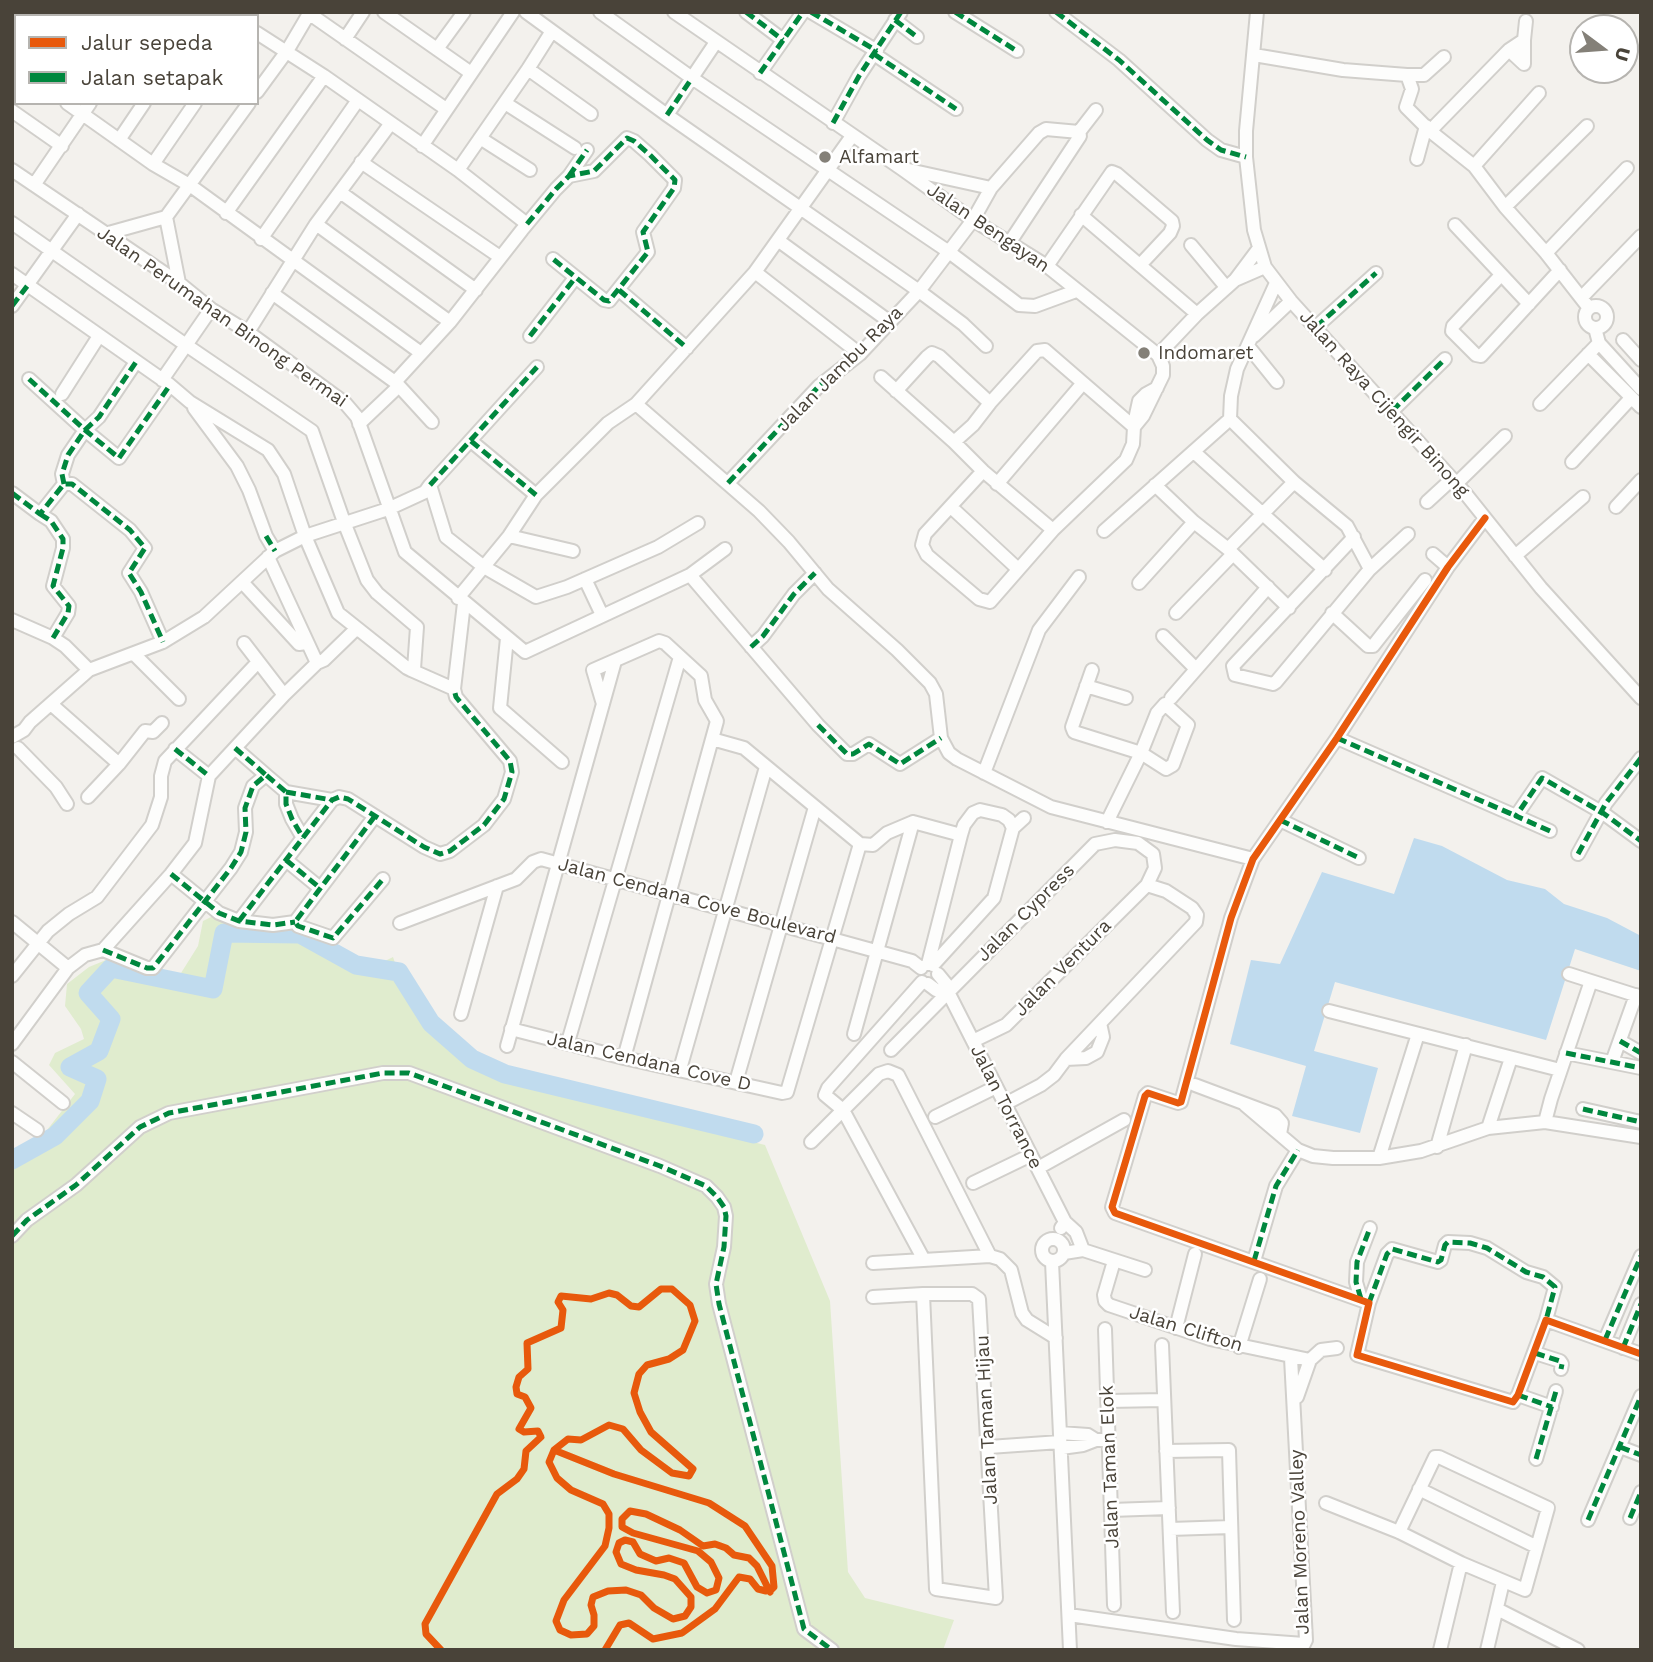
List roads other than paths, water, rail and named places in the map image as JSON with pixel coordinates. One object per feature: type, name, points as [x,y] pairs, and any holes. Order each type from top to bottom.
[{"type":"street","points":[[345,39],[363,12]]},
{"type":"street","points":[[384,12],[471,73]]},
{"type":"street","points":[[437,49],[464,12]]},
{"type":"street","points":[[422,146],[513,12]]},
{"type":"street","points":[[600,12],[827,171],[949,252],[1019,305],[1035,306],[1076,291]]},
{"type":"street","name":"Jalan Bengayan","points":[[674,12],[972,220],[1047,266],[1158,355]]},
{"type":"street","points":[[746,12],[783,40]]},
{"type":"street","points":[[760,73],[803,12]]},
{"type":"street","points":[[811,12],[956,108]]},
{"type":"street","points":[[955,12],[1017,51]]},
{"type":"street","points":[[1056,12],[1119,60],[1207,140],[1221,150],[1246,157]]},
{"type":"street","name":"Jalan Raya Cijengir Binong","points":[[1257,12],[1245,131],[1254,230],[1265,267],[1291,301],[1454,481],[1541,588],[1641,698]]},
{"type":"street","points":[[259,89],[309,13],[446,109]]},
{"type":"street","points":[[534,14],[552,31],[667,115],[919,291],[963,324],[986,346]]},
{"type":"street","points":[[833,122],[898,16],[918,37]]},
{"type":"street","points":[[1510,50],[1524,64],[1526,20]]},
{"type":"street","points":[[458,170],[552,31]]},
{"type":"street","points":[[259,34],[324,76],[458,170],[527,224]]},
{"type":"street","points":[[1417,159],[1428,128],[1524,40]]},
{"type":"street","points":[[667,115],[716,42]]},
{"type":"street","points":[[1254,55],[1343,70],[1424,75]]},
{"type":"street","points":[[1444,57],[1412,89],[1406,107],[1474,166],[1590,308]]},
{"type":"street","points":[[528,69],[592,114]]},
{"type":"street","points":[[1406,75],[1412,89]]},
{"type":"street","points":[[226,213],[324,76]]},
{"type":"street","points":[[1474,166],[1539,93]]},
{"type":"street","points":[[261,239],[358,100]]},
{"type":"street","points":[[359,424],[450,322],[555,189],[569,176],[581,149],[505,103]]},
{"type":"street","points":[[69,105],[191,186],[421,353]]},
{"type":"street","points":[[34,185],[89,105]]},
{"type":"street","points":[[119,140],[143,105]]},
{"type":"street","points":[[153,163],[194,105]]},
{"type":"street","points":[[105,234],[166,218],[248,105]]},
{"type":"street","points":[[1010,242],[1080,136],[1079,132],[1096,110]]},
{"type":"street","points":[[12,111],[62,146]]},
{"type":"street","points":[[248,332],[316,224],[391,123]]},
{"type":"street","points":[[1505,207],[1587,126]]},
{"type":"street","name":"Jalan Jambu Raya","points":[[728,483],[819,386],[860,354],[919,291],[972,220],[991,188],[1043,130],[1079,132]]},
{"type":"street","points":[[239,921],[332,800],[339,797],[348,799],[424,847],[440,854],[450,851],[484,825],[504,799],[512,772],[510,761],[456,697],[454,689],[461,601],[536,495],[608,423],[636,404],[755,272],[852,136]]},
{"type":"street","points":[[480,138],[530,170]]},
{"type":"street","points":[[553,259],[607,301],[619,290],[648,252],[643,232],[674,188],[675,180],[634,141],[627,138],[594,171],[569,176]]},
{"type":"street","points":[[1421,144],[1454,150]]},
{"type":"street","points":[[361,162],[500,257]]},
{"type":"street","points":[[1546,253],[1627,168]]},
{"type":"street","points":[[902,169],[991,188]]},
{"type":"street","name":"Jalan Perumahan Binong Permai","points":[[12,170],[180,283],[211,309],[248,332],[345,403],[354,412],[359,424],[405,552],[526,653],[602,615]]},
{"type":"street","points":[[1047,266],[1112,172],[1172,221],[1174,226],[1141,264]]},
{"type":"street","points":[[340,192],[475,290]]},
{"type":"street","points":[[12,306],[78,214]]},
{"type":"street","points":[[1082,215],[1197,314]]},
{"type":"street","points":[[166,218],[180,283]]},
{"type":"street","points":[[12,223],[312,430],[366,580],[417,627],[415,667],[411,670]]},
{"type":"street","points":[[316,224],[450,322]]},
{"type":"street","points":[[1455,225],[1529,304]]},
{"type":"street","points":[[1582,297],[1641,236]]},
{"type":"street","points":[[779,241],[890,322]]},
{"type":"street","points":[[1191,246],[1230,284]]},
{"type":"street","points":[[983,471],[925,534],[922,545],[927,555],[983,602],[990,602],[1053,530],[1126,460],[1133,444],[1134,428],[1143,416],[1163,375],[1163,366],[1158,355],[1230,284],[1259,248]]},
{"type":"street","points":[[1230,284],[1265,267]]},
{"type":"street","points":[[1501,275],[1453,326],[1452,331],[1476,355],[1481,356],[1560,270]]},
{"type":"street","points":[[755,272],[860,354]]},
{"type":"street","points":[[12,274],[190,402],[268,450],[284,474],[305,536],[338,613],[411,670],[454,689]]},
{"type":"street","points":[[1315,327],[1377,274]]},
{"type":"street","points":[[530,336],[575,278]]},
{"type":"street","points":[[1104,531],[1230,419],[1237,369],[1276,283]]},
{"type":"street","points":[[619,290],[687,348]]},
{"type":"street","points":[[272,293],[397,384],[432,422]]},
{"type":"street","points":[[1250,342],[1291,301]]},
{"type":"street","points":[[1595,328],[1605,325],[1608,314],[1600,306],[1590,308],[1585,314],[1586,322],[1595,328],[1599,343],[1638,398]]},
{"type":"street","points":[[29,379],[119,458],[166,383],[186,345],[211,309]]},
{"type":"street","points":[[62,394],[99,336]]},
{"type":"street","points":[[1623,340],[1641,360]]},
{"type":"street","points":[[1250,342],[1277,382]]},
{"type":"street","points":[[1540,404],[1599,343]]},
{"type":"street","points":[[954,442],[973,425],[1041,349],[1134,428]]},
{"type":"street","points":[[896,391],[932,353],[939,356],[990,403]]},
{"type":"street","points":[[1588,354],[1638,398]]},
{"type":"street","points":[[1392,411],[1446,359]]},
{"type":"street","points":[[40,514],[64,484],[62,474],[68,455],[85,430],[99,417],[136,362]]},
{"type":"street","points":[[68,804],[56,787],[14,748],[24,730],[51,704],[89,670],[163,642],[204,617],[272,554],[305,536],[388,509],[425,492],[537,367]]},
{"type":"street","points":[[881,377],[983,471],[1053,530]]},
{"type":"street","points":[[998,484],[1083,383]]},
{"type":"street","points":[[1572,462],[1638,398]]},
{"type":"street","points":[[190,402],[237,466],[249,490],[306,643],[317,663]]},
{"type":"street","points":[[636,404],[728,483],[789,542],[849,609],[897,650],[930,683],[936,694],[941,738],[949,753],[957,759],[1051,807],[1253,859]]},
{"type":"street","points":[[1230,419],[1294,482],[1336,516],[1354,537],[1370,569]]},
{"type":"street","points":[[1427,502],[1505,436]]},
{"type":"street","points":[[471,441],[536,495]]},
{"type":"street","points":[[1194,452],[1325,570]]},
{"type":"street","points":[[1616,507],[1641,480]]},
{"type":"street","points":[[1176,613],[1294,482]]},
{"type":"street","points":[[64,484],[72,484],[103,507],[145,547],[129,573],[163,642]]},
{"type":"street","points":[[430,485],[446,537],[484,567],[536,597],[658,547],[698,523]]},
{"type":"street","points":[[1155,485],[1289,608]]},
{"type":"street","points":[[12,493],[51,522],[63,539],[53,586],[69,606],[68,613],[52,638]]},
{"type":"street","points":[[1515,556],[1583,497]]},
{"type":"street","points":[[951,507],[1018,569]]},
{"type":"street","points":[[1365,1301],[1115,1213],[1112,1207],[1145,1096],[1148,1093],[1181,1102],[1231,918],[1253,859],[1337,737],[1448,567],[1485,518]]},
{"type":"street","points":[[1139,583],[1194,522]]},
{"type":"street","points":[[1354,537],[1233,666],[1235,675],[1273,684],[1370,569],[1408,534]]},
{"type":"street","points":[[509,536],[573,551]]},
{"type":"street","points":[[584,579],[602,615],[690,575],[725,549]]},
{"type":"street","points":[[1433,554],[1448,567]]},
{"type":"street","points":[[751,646],[763,636],[794,594],[815,573]]},
{"type":"street","points":[[690,575],[818,725],[847,754],[853,754],[869,744],[900,764],[941,738]]},
{"type":"street","points":[[984,773],[1039,630],[1079,577]]},
{"type":"street","points":[[1332,613],[1368,646],[1373,646],[1425,580]]},
{"type":"street","points":[[243,583],[299,644],[306,643]]},
{"type":"street","points":[[1171,698],[1268,587]]},
{"type":"street","points":[[12,620],[65,646],[89,670]]},
{"type":"street","points":[[12,1044],[68,968],[85,955],[103,950],[195,843],[209,776],[284,695],[356,629]]},
{"type":"street","points":[[1163,636],[1196,669]]},
{"type":"street","points":[[507,638],[500,708],[562,762]]},
{"type":"street","points":[[603,704],[593,670],[659,641],[665,643],[703,680],[705,700],[717,721],[624,1058]]},
{"type":"street","points":[[244,643],[284,695]]},
{"type":"street","points":[[135,654],[180,699]]},
{"type":"street","points":[[568,1042],[680,657]]},
{"type":"street","points":[[507,1046],[615,661]]},
{"type":"street","points":[[12,975],[48,931],[68,914],[97,897],[152,825],[161,797],[162,767],[175,749],[258,662]]},
{"type":"street","points":[[1092,670],[1072,730],[1141,753],[1163,769],[1169,769],[1188,725],[1165,704],[1157,713],[1141,753],[1107,822]]},
{"type":"street","points":[[1086,686],[1126,698]]},
{"type":"street","points":[[51,704],[119,764]]},
{"type":"street","points":[[88,797],[145,731],[153,732],[162,723]]},
{"type":"street","points":[[1337,737],[1550,831]]},
{"type":"street","points":[[712,739],[744,748],[860,844],[873,845],[887,833],[913,822],[961,835]]},
{"type":"street","points":[[235,748],[286,792],[332,800]]},
{"type":"street","points":[[175,749],[209,776]]},
{"type":"street","points":[[1578,854],[1593,825],[1603,813],[1606,803],[1641,758]]},
{"type":"street","points":[[680,1069],[766,766]]},
{"type":"street","points":[[103,950],[153,968],[241,852],[246,832],[245,808],[253,786],[267,775]]},
{"type":"street","points":[[1516,816],[1542,778],[1603,813],[1641,841]]},
{"type":"street","points":[[286,792],[286,804],[303,838]]},
{"type":"street","points":[[736,1082],[815,807]]},
{"type":"street","points":[[924,1260],[844,1111],[825,1095],[828,1088],[925,983],[936,980],[930,968],[964,825],[973,813],[980,810],[1002,815],[1009,820],[1013,828]]},
{"type":"street","points":[[171,874],[203,902],[219,913],[239,921],[273,925],[295,922],[375,816]]},
{"type":"street","points":[[930,968],[994,898],[1013,828],[1024,818]]},
{"type":"street","points":[[1280,820],[1360,858]]},
{"type":"street","points":[[854,1034],[913,822]]},
{"type":"street","points":[[887,833],[907,846]]},
{"type":"street","name":"Jalan Cypress","points":[[886,1031],[894,1046],[1095,844],[1115,840],[1138,843],[1153,854],[1155,867],[1147,885]]},
{"type":"street","points":[[832,939],[860,844]]},
{"type":"street","name":"Jalan Cendana Cove Boulevard","points":[[400,923],[516,879],[533,862],[541,859],[878,951],[930,968]]},
{"type":"street","points":[[286,860],[320,888]]},
{"type":"street","points":[[295,922],[298,926],[333,939],[383,879]]},
{"type":"street","points":[[1005,1104],[1041,1085],[1054,1075],[1066,1059],[1086,1058],[1097,1052],[1103,1037],[1100,1023],[1196,922],[1197,915],[1192,908],[1166,891],[1147,885]]},
{"type":"street","name":"Jalan Ventura","points":[[973,1041],[1006,1025],[1147,885]]},
{"type":"street","points":[[461,1014],[497,886]]},
{"type":"street","points":[[12,922],[68,968]]},
{"type":"street","name":"Jalan Cendana Cove D","points":[[512,1029],[624,1058],[787,1092],[832,939]]},
{"type":"street","name":"Jalan Torrance","points":[[930,968],[947,985],[948,992],[1065,1222],[1079,1235],[1083,1250]]},
{"type":"street","points":[[1569,974],[1638,996],[1612,1062]]},
{"type":"street","points":[[1545,1122],[1591,981]]},
{"type":"street","points":[[925,983],[936,990],[948,992]]},
{"type":"street","points":[[1329,1011],[1560,1070]]},
{"type":"street","points":[[1379,1158],[1418,1034]]},
{"type":"street","points":[[1620,1041],[1641,1053]]},
{"type":"street","points":[[1437,1147],[1466,1045]]},
{"type":"street","points":[[1566,1053],[1641,1068]]},
{"type":"street","points":[[1488,1128],[1511,1058]]},
{"type":"street","points":[[12,1062],[64,1102]]},
{"type":"street","points":[[811,1142],[879,1074],[888,1071],[898,1075],[990,1256]]},
{"type":"street","points":[[12,1236],[27,1220],[76,1185],[140,1127],[169,1113],[190,1107],[263,1097],[393,1072],[409,1073],[660,1166],[706,1186],[717,1196],[726,1216],[724,1247],[716,1284],[719,1304],[804,1629],[832,1650]]},
{"type":"street","points":[[1195,1085],[1280,1118],[1280,1134],[1298,1150],[1313,1156],[1379,1158],[1437,1147],[1488,1128],[1545,1122],[1641,1137]]},
{"type":"street","points":[[935,1117],[996,1087]]},
{"type":"street","points":[[1583,1110],[1641,1122]]},
{"type":"street","points":[[12,1113],[37,1130]]},
{"type":"street","points":[[1038,1168],[1124,1120]]},
{"type":"street","points":[[1254,1261],[1276,1186],[1298,1150]]},
{"type":"street","points":[[973,1183],[1031,1155]]},
{"type":"street","points":[[1054,1239],[1065,1222]]},
{"type":"street","points":[[1365,1301],[1356,1282],[1357,1262],[1370,1228]]},
{"type":"street","points":[[1065,1253],[1061,1242],[1054,1239],[1046,1241],[1042,1248],[1043,1255],[1052,1262],[1070,1650]]},
{"type":"street","points":[[1448,1242],[1470,1243],[1487,1248],[1555,1286],[1546,1320],[1535,1353],[1513,1402],[1357,1356],[1365,1301],[1387,1254],[1392,1249],[1438,1262],[1448,1242]]},
{"type":"street","points":[[1052,1262],[1065,1253],[1083,1250],[1145,1270]]},
{"type":"street","points":[[1176,1328],[1195,1254]]},
{"type":"street","points":[[873,1264],[990,1256],[1000,1259],[1011,1270],[1027,1320],[1056,1338]]},
{"type":"street","points":[[1605,1340],[1640,1259]]},
{"type":"street","name":"Jalan Clifton","points":[[1114,1261],[1104,1295],[1109,1305],[1239,1347],[1310,1360]]},
{"type":"street","points":[[1239,1347],[1259,1279]]},
{"type":"street","name":"Jalan Taman Hijau","points":[[873,1297],[923,1294],[972,1294],[979,1299],[996,1598],[936,1589],[923,1294]]},
{"type":"street","points":[[1623,1348],[1641,1304]]},
{"type":"street","points":[[1546,1320],[1641,1354]]},
{"type":"street","name":"Jalan Taman Elok","points":[[1105,1329],[1108,1401],[1102,1440],[1111,1510],[1114,1605]]},
{"type":"street","points":[[1162,1345],[1173,1612]]},
{"type":"street","points":[[1310,1360],[1321,1350],[1337,1348]]},
{"type":"street","points":[[1535,1353],[1560,1361],[1561,1369]]},
{"type":"street","name":"Jalan Moreno Valley","points":[[1069,1619],[1265,1642],[1301,1645],[1306,1640],[1292,1358]]},
{"type":"street","name":"Jalan Moreno Valley","points":[[1296,1401],[1310,1360]]},
{"type":"street","points":[[1536,1459],[1556,1391]]},
{"type":"street","points":[[1518,1395],[1552,1407]]},
{"type":"street","points":[[1588,1520],[1641,1396]]},
{"type":"street","points":[[1108,1401],[1164,1400]]},
{"type":"street","points":[[989,1447],[1060,1441],[1088,1435],[1102,1440]]},
{"type":"street","points":[[1620,1447],[1641,1455]]},
{"type":"street","points":[[1166,1451],[1229,1450],[1234,1620]]},
{"type":"street","points":[[1326,1503],[1399,1532],[1523,1590],[1527,1588],[1548,1508],[1439,1457],[1432,1460],[1399,1532]]},
{"type":"street","points":[[1419,1489],[1537,1547]]},
{"type":"street","points":[[1630,1518],[1641,1492]]},
{"type":"street","points":[[1111,1510],[1169,1508]]},
{"type":"street","points":[[1170,1529],[1231,1527]]},
{"type":"street","points":[[1440,1650],[1461,1563]]},
{"type":"street","points":[[1490,1649],[1503,1582]]},
{"type":"street","points":[[1497,1609],[1578,1650]]},
{"type":"water","points":[[1414,838],[1442,846],[1507,880],[1545,889],[1564,904],[1607,918],[1641,936],[1641,971],[1575,949],[1546,1040],[1335,982],[1314,1051],[1378,1068],[1360,1133],[1292,1116],[1306,1066],[1230,1044],[1251,960],[1280,964],[1322,872],[1394,894]]},
{"type":"waterway","points":[[12,1160],[55,1136],[90,1101],[97,1079],[70,1067],[99,1051],[111,1019],[88,993],[111,968],[213,989],[224,933],[300,934],[356,965],[399,972],[431,1023],[472,1059],[505,1074],[754,1134]]},
{"type":"place","name":"Alfamart","points":[[825,157]]},
{"type":"place","name":"Indomaret","points":[[1144,353]]}]
